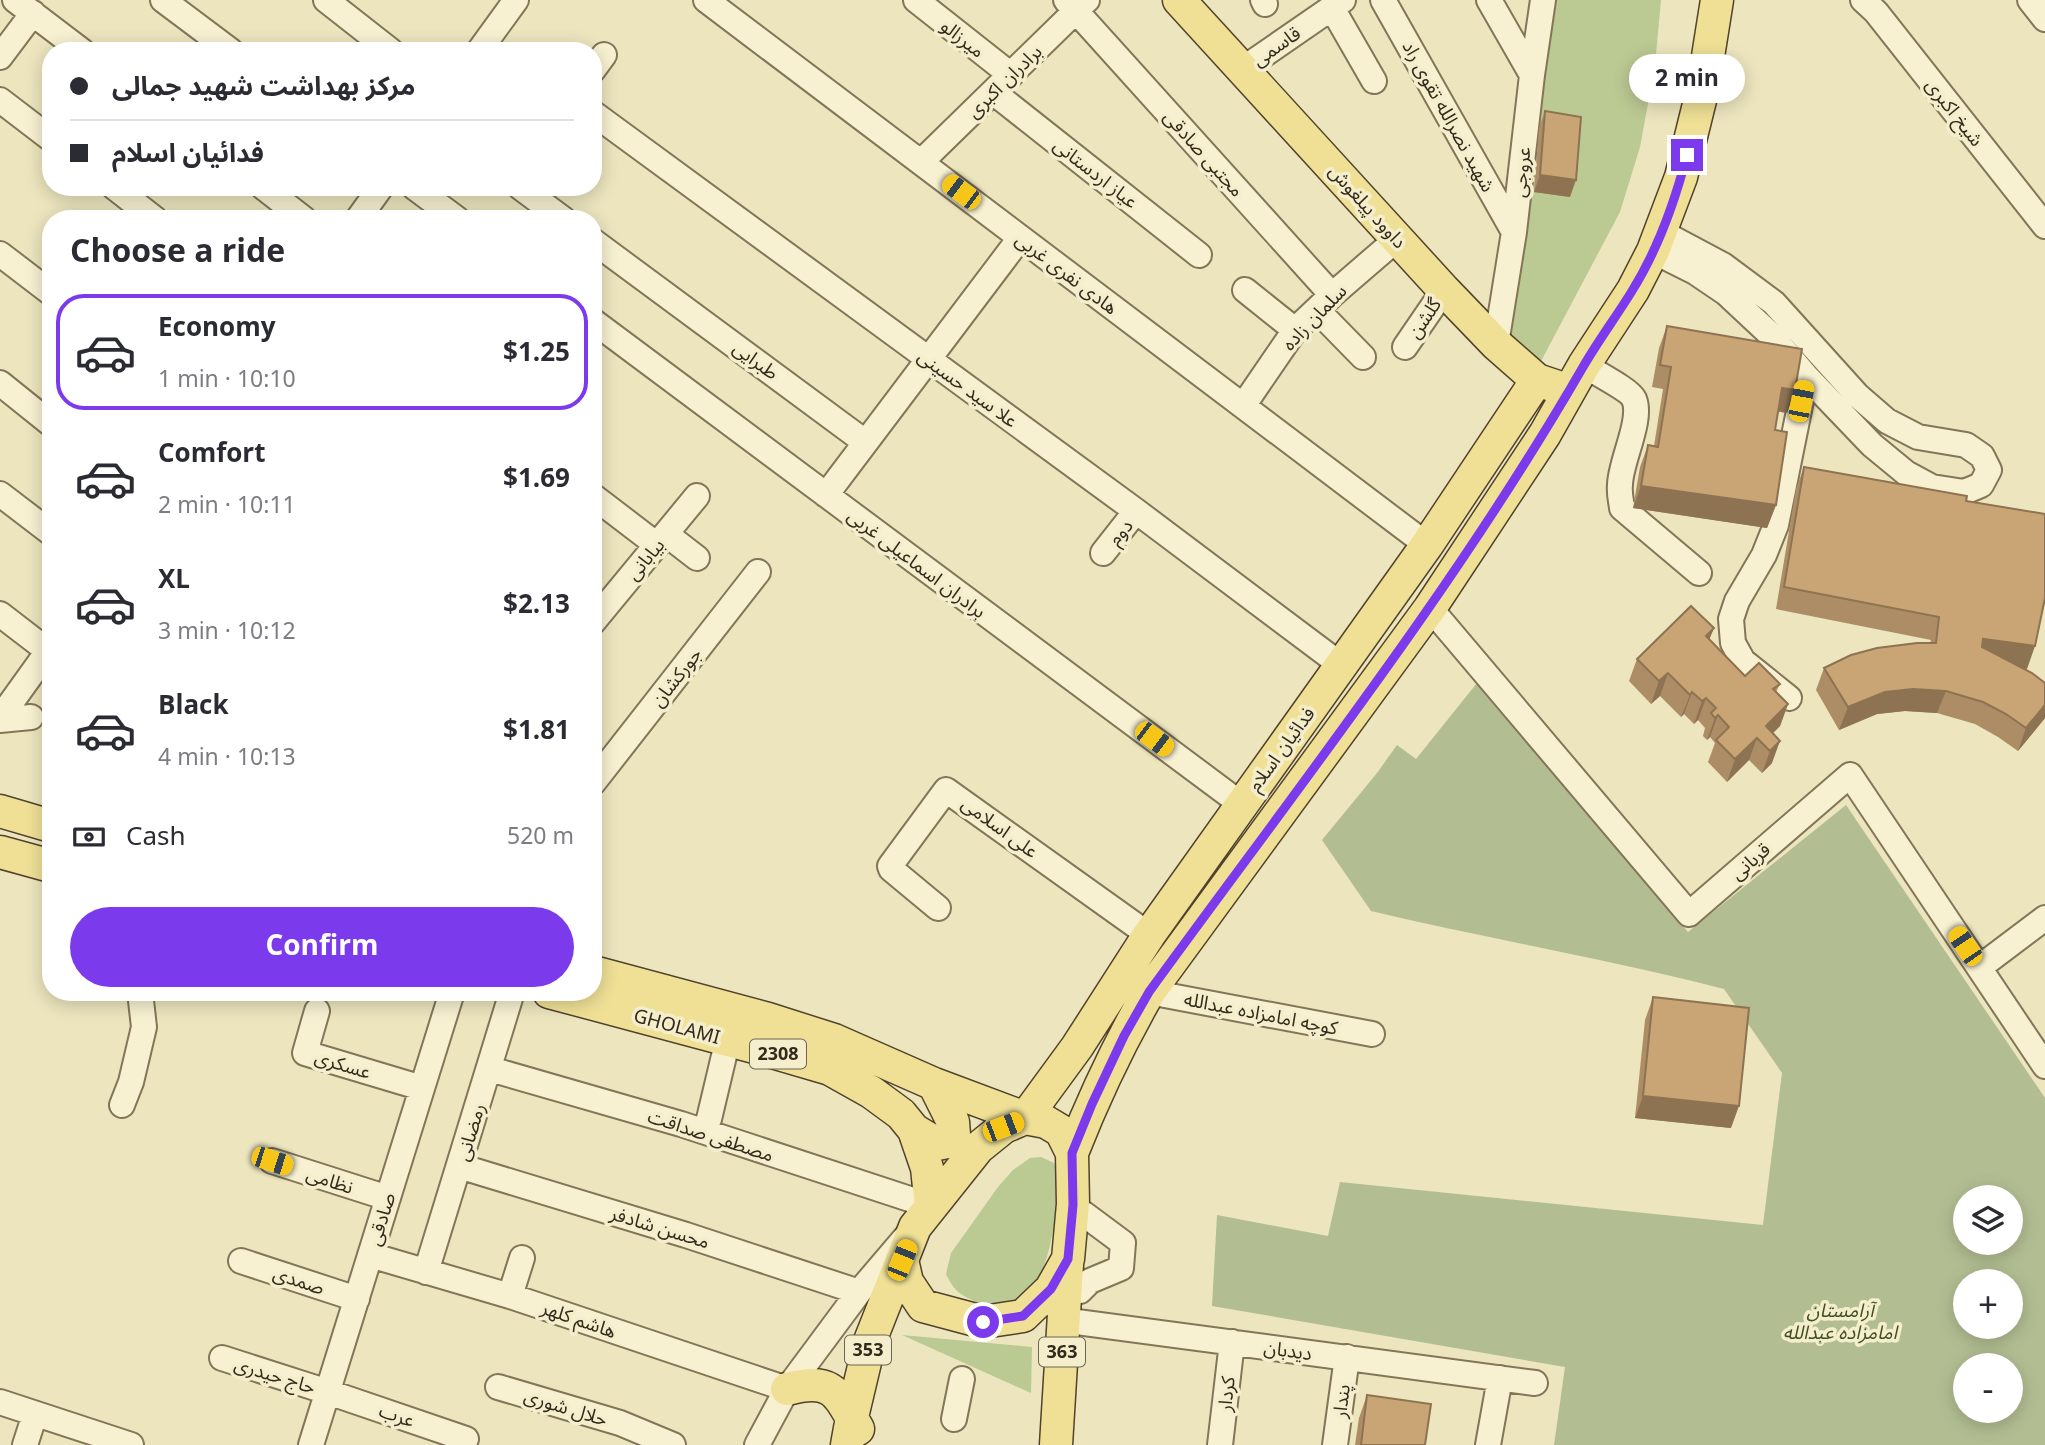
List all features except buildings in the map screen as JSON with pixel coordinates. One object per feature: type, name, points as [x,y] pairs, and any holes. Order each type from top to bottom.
[{"type":"main road","name":"داوود پیلغوش","points":[[1179,0],[1444,289],[1496,344],[1537,380]]},
{"type":"main road","name":"فدائیان اسلام","points":[[1072,1153],[1124,1036],[1149,992],[1430,608],[1545,434],[1579,374],[1633,290],[1657,242],[1681,177],[1703,88],[1717,0]]},
{"type":"main road","points":[[1537,380],[1552,386],[1579,374]]},
{"type":"main road","name":"فدائیان اسلام","points":[[1025,1118],[1071,1056],[1149,935],[1427,545],[1537,380]]},
{"type":"main road","points":[[1512,417],[1527,414],[1534,416],[1541,423],[1545,434]]},
{"type":"main road","points":[[0,811],[42,823]]},
{"type":"main road","points":[[0,852],[42,864]]},
{"type":"main road","name":"GHOLAMI","points":[[602,974],[768,1019],[834,1040],[934,1084],[1025,1118]]},
{"type":"main road","name":"GHOLAMI","points":[[583,1001],[830,1069],[871,1092],[901,1114],[914,1130],[928,1168],[923,1217]]},
{"type":"main road","points":[[914,1130],[937,1144],[947,1142],[954,1135],[953,1122],[934,1084]]},
{"type":"main road","points":[[1025,1118],[1046,1122],[1061,1131],[1072,1153],[1078,1202],[1073,1205],[1068,1259],[1051,1289],[1023,1316],[983,1322],[923,1306],[907,1282],[902,1260],[923,1217],[978,1148],[1003,1127],[1025,1118]]},
{"type":"main road","name":"363","points":[[1056,1445],[1068,1259]]},
{"type":"main road","name":"353","points":[[849,1431],[870,1341],[902,1260]]},
{"type":"main road","name":"353","points":[[867,1445],[881,1343],[897,1321],[923,1306]]},
{"type":"main road","points":[[787,1389],[805,1384],[821,1385],[836,1392],[849,1431],[867,1445]]},
{"type":"street","points":[[163,0],[219,42]]},
{"type":"street","points":[[326,0],[380,42]]},
{"type":"street","name":"هادی نفری غربی","points":[[706,0],[1427,545]]},
{"type":"street","name":"میرزالو","points":[[916,0],[1002,84]]},
{"type":"street","name":"شهید نصرالله تقوی راد","points":[[1383,0],[1514,232]]},
{"type":"street","points":[[1489,0],[1532,75]]},
{"type":"street","name":"عروجی","points":[[1496,344],[1514,232],[1543,0]]},
{"type":"street","name":"شیخ اکبری","points":[[1863,0],[1876,12],[2045,226]]},
{"type":"street","points":[[2029,0],[2045,19]]},
{"type":"street","points":[[493,42],[504,4]]},
{"type":"street","name":"برادران اکبری","points":[[921,162],[1002,84],[1077,4]]},
{"type":"street","name":"مجتبی صادقی","points":[[1077,4],[1324,302],[1363,357]]},
{"type":"street","points":[[1338,4],[1374,81]]},
{"type":"street","name":"قاسمی","points":[[1243,69],[1338,4]]},
{"type":"street","points":[[0,57],[24,7],[70,42]]},
{"type":"street","name":"عیاز اردستانی","points":[[1002,84],[1199,255]]},
{"type":"street","points":[[0,100],[42,132]]},
{"type":"street","name":"علا سید حسینی","points":[[602,120],[1136,511],[1341,665]]},
{"type":"street","points":[[126,196],[143,210]]},
{"type":"street","points":[[274,196],[292,210]]},
{"type":"street","points":[[426,196],[445,210]]},
{"type":"street","points":[[532,196],[551,210]]},
{"type":"street","points":[[826,495],[1020,238]]},
{"type":"street","name":"سلمان زاده","points":[[1243,406],[1295,330],[1398,238]]},
{"type":"street","points":[[1657,242],[1723,265],[1774,303],[1857,395],[1887,421],[1918,437],[1966,445],[1982,456],[1989,470],[1981,485],[1964,492],[1932,486],[1906,473],[1872,445],[1772,336],[1726,293],[1657,242]]},
{"type":"street","name":"طبرایی","points":[[602,248],[865,442]]},
{"type":"street","points":[[0,254],[42,286]]},
{"type":"street","name":"گلشن","points":[[1405,347],[1444,289]]},
{"type":"street","points":[[1245,290],[1295,330]]},
{"type":"street","name":"برادران اسماعیلی غربی","points":[[602,328],[1241,804]]},
{"type":"street","points":[[1579,374],[1606,380],[1624,388],[1634,398],[1636,415],[1619,484],[1622,508],[1699,573]]},
{"type":"street","points":[[1789,698],[1743,660],[1733,643],[1731,619],[1737,601],[1764,555],[1776,525],[1806,376]]},
{"type":"street","points":[[0,383],[42,417]]},
{"type":"street","points":[[1906,473],[1902,458],[1907,444],[1918,437]]},
{"type":"street","points":[[0,494],[42,526]]},
{"type":"street","name":"بیابانی","points":[[602,611],[697,496]]},
{"type":"street","points":[[602,502],[697,558]]},
{"type":"street","name":"دوم","points":[[1103,553],[1136,511]]},
{"type":"street","name":"جورکشان","points":[[602,771],[758,572]]},
{"type":"street","name":"قربانی","points":[[1430,608],[1689,914],[1850,775],[2045,1066]]},
{"type":"street","points":[[0,614],[42,644]]},
{"type":"street","points":[[0,719],[42,661]]},
{"type":"street","points":[[0,719],[31,717]]},
{"type":"street","name":"علی اسلامی","points":[[938,908],[890,866],[946,790],[1149,935]]},
{"type":"street","points":[[1980,967],[2045,918]]},
{"type":"street","name":"کوچه امامزاده عبدالله","points":[[1149,992],[1373,1034]]},
{"type":"street","points":[[122,1105],[131,1082],[144,1027],[141,1001]]},
{"type":"street","name":"صادقی","points":[[311,1445],[449,1001]]},
{"type":"street","name":"رمضانی","points":[[426,1272],[509,1001]]},
{"type":"street","name":"عسکری","points":[[317,1011],[305,1053],[422,1088]]},
{"type":"street","points":[[709,1119],[728,1040]]},
{"type":"street","name":"مصطفی صداقت","points":[[490,1069],[681,1124],[923,1217]]},
{"type":"street","name":"نظامی","points":[[272,1161],[388,1198]]},
{"type":"street","name":"محسن شادفر","points":[[459,1166],[686,1235],[859,1292]]},
{"type":"street","points":[[1078,1202],[1123,1243],[1121,1268],[1090,1281],[1080,1291]]},
{"type":"street","points":[[1062,1354],[1075,1339],[1077,1322],[1084,1251],[1078,1202]]},
{"type":"street","points":[[757,1445],[787,1389],[859,1292],[923,1217]]},
{"type":"street","name":"هاشم کلهر","points":[[370,1255],[510,1296],[787,1389]]},
{"type":"street","points":[[510,1296],[522,1258]]},
{"type":"street","name":"صمدی","points":[[241,1261],[357,1299]]},
{"type":"street","name":"دیدبان","points":[[1077,1322],[1535,1383]]},
{"type":"street","name":"کردار","points":[[1220,1445],[1232,1342]]},
{"type":"street","name":"پندار","points":[[1335,1445],[1347,1357]]},
{"type":"street","name":"حاج حیدری","points":[[222,1359],[328,1392]]},
{"type":"street","points":[[954,1419],[961,1378]]},
{"type":"street","points":[[1488,1445],[1500,1378]]},
{"type":"street","name":"حلال شوری","points":[[498,1387],[620,1423],[673,1445]]},
{"type":"street","name":"عرب","points":[[328,1392],[467,1439]]},
{"type":"street","points":[[0,1402],[131,1445]]},
{"type":"street","points":[[26,1445],[35,1414]]},
{"type":"green space","points":[[1554,0],[1661,0],[1655,65],[1640,147],[1620,212],[1539,365],[1503,331]]},
{"type":"green space","name":"آرامستان امامزاده عبدالله","points":[[1477,683],[1688,932],[1846,805],[2045,1098],[2045,1445],[1554,1445],[1565,1367],[1212,1306],[1217,1215],[1328,1236],[1340,1182],[1763,1225],[1782,1073],[1724,989],[1371,911],[1322,840],[1397,745],[1416,759]]},
{"type":"green space","points":[[1041,1157],[1054,1163],[1058,1178],[1052,1234],[1040,1275],[1029,1291],[1009,1304],[985,1305],[966,1297],[958,1292],[946,1274],[951,1253],[1013,1170],[1030,1158]]},
{"type":"green space","points":[[902,1335],[1032,1347],[1031,1393]]},
{"type":"route","points":[[983,1322],[1023,1316],[1051,1289],[1068,1259],[1073,1205],[1072,1153],[1124,1036],[1149,992],[1430,608],[1545,434],[1584,365],[1633,290],[1653,251],[1687,155]]}]
